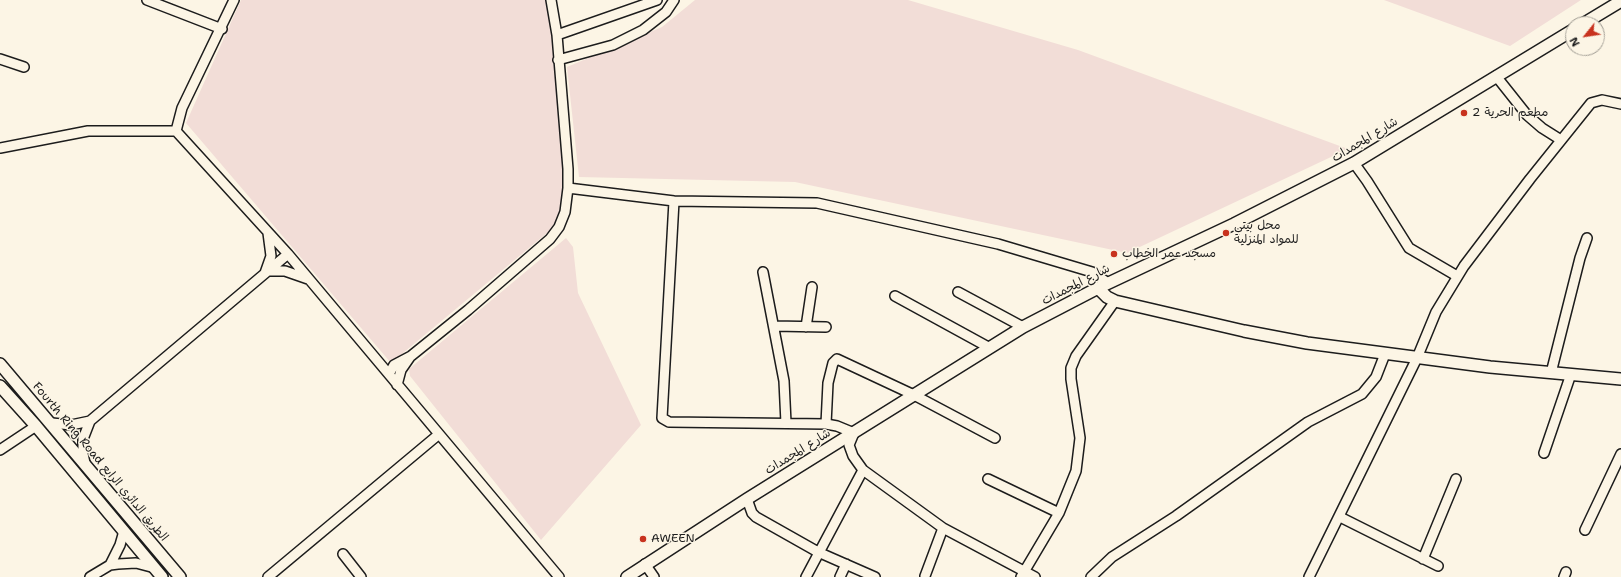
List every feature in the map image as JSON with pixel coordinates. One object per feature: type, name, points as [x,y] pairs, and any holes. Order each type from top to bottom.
[{"type":"main road","points":[[1596,16],[1621,1]]},
{"type":"main road","name":"شارع المجمدات","points":[[627,577],[645,564],[1023,327],[1108,283],[1234,224],[1354,163],[1565,35]]},
{"type":"main road","points":[[1098,288],[1107,298],[1115,301],[1244,331],[1307,343],[1417,358],[1621,379]]},
{"type":"main road","name":"Fourth Ring Road الطريق الدائري الرابع","points":[[0,364],[52,423],[180,577]]},
{"type":"main road","points":[[0,386],[36,426],[162,577]]},
{"type":"street","points":[[147,0],[159,2],[222,29]]},
{"type":"street","points":[[176,131],[182,108],[222,29],[234,0]]},
{"type":"street","points":[[389,374],[394,365],[411,356],[468,310],[550,239],[559,227],[565,212],[568,188],[557,35],[552,0]]},
{"type":"street","points":[[557,35],[657,0]]},
{"type":"street","points":[[558,60],[613,45],[643,30],[666,12],[674,0]]},
{"type":"street","points":[[0,59],[24,67]]},
{"type":"street","points":[[1496,76],[1527,115],[1542,128],[1561,140]]},
{"type":"street","points":[[1309,577],[1340,517],[1417,358],[1436,312],[1457,276],[1561,140],[1592,103],[1602,100],[1621,104]]},
{"type":"street","points":[[0,148],[88,131],[176,131],[288,254],[438,435],[559,577]]},
{"type":"street","points":[[1354,163],[1409,248],[1457,276]]},
{"type":"street","points":[[568,188],[674,201],[817,203],[998,244],[1092,272],[1108,283]]},
{"type":"street","points":[[674,201],[662,418],[669,422],[826,424],[837,426],[854,433],[849,445],[853,456],[863,470],[943,528],[1023,575],[1034,577]]},
{"type":"street","points":[[267,272],[271,256],[268,233]]},
{"type":"street","points":[[1551,373],[1580,258],[1587,238]]},
{"type":"street","points":[[85,463],[82,438],[90,422],[288,254]]},
{"type":"street","points":[[267,272],[285,271],[308,279]]},
{"type":"street","points":[[763,272],[784,380],[786,423]]},
{"type":"street","points":[[806,327],[812,287]]},
{"type":"street","points":[[958,292],[1023,327]]},
{"type":"street","points":[[895,296],[990,348]]},
{"type":"street","points":[[1023,575],[1060,513],[1076,470],[1080,438],[1071,379],[1071,368],[1076,356],[1115,301]]},
{"type":"street","points":[[774,326],[826,327]]},
{"type":"street","points":[[1091,577],[1112,557],[1176,516],[1302,426],[1362,394],[1376,377],[1385,354]]},
{"type":"street","points":[[398,385],[401,370],[411,356]]},
{"type":"street","points":[[826,424],[828,383],[833,363],[837,359],[914,395],[995,438]]},
{"type":"street","points":[[1544,453],[1571,374]]},
{"type":"street","points":[[52,423],[71,425],[90,422]]},
{"type":"street","points":[[0,450],[36,426]]},
{"type":"street","points":[[268,577],[438,435]]},
{"type":"street","points":[[1585,530],[1621,454]]},
{"type":"street","points":[[806,577],[863,470]]},
{"type":"street","points":[[988,479],[1060,513]]},
{"type":"street","points":[[1423,559],[1456,479]]},
{"type":"street","points":[[748,499],[752,513],[756,517],[818,552],[875,577]]},
{"type":"street","points":[[1340,517],[1438,566]]},
{"type":"street","points":[[925,576],[943,528]]},
{"type":"street","points":[[110,565],[120,545],[124,531]]},
{"type":"street","points":[[343,554],[361,577]]},
{"type":"street","points":[[90,577],[110,565],[136,563],[155,568]]},
{"type":"street","points":[[645,564],[654,577]]},
{"type":"street","points":[[840,577],[846,564]]},
{"type":"shaded area","points":[[241,0],[548,0],[565,186],[559,223],[391,363],[186,123]]},
{"type":"shaded area","points":[[695,0],[908,0],[1078,50],[1348,149],[1127,253],[795,182],[579,177],[567,67],[662,27]]},
{"type":"shaded area","points":[[1384,0],[1581,0],[1510,46]]},
{"type":"shaded area","points":[[566,238],[573,247],[578,293],[641,425],[541,540],[410,376],[409,369]]},
{"type":"place","name":"مطعم الحرية 2","points":[[1464,113]]},
{"type":"place","name":"محل بيتي للمواد المنزلية","points":[[1226,233]]},
{"type":"place","name":"مسجد عمر الخطاب","points":[[1114,254]]},
{"type":"place","name":"AWEEN","points":[[643,539]]}]
